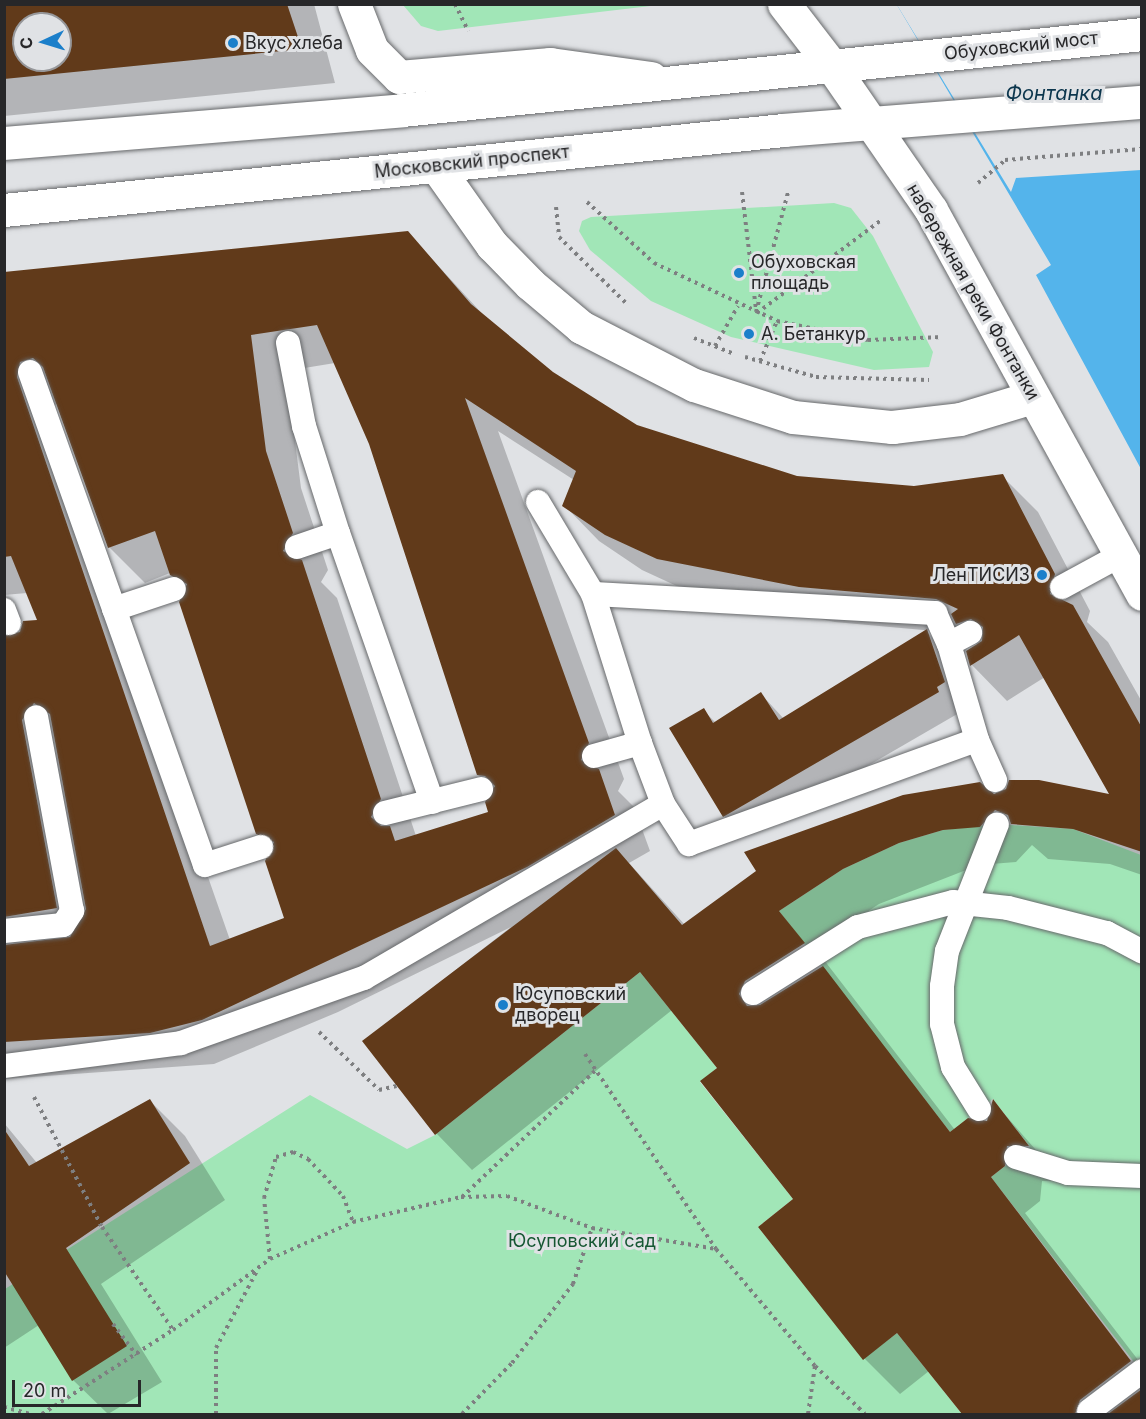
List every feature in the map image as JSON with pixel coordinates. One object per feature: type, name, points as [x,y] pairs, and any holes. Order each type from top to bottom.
[{"type":"main road","points":[[354,4],[372,50],[399,77],[550,64],[674,82]]},
{"type":"main road","name":"набережная реки Фонтанки","points":[[784,4],[831,65],[931,210],[1142,594]]},
{"type":"main road","name":"Обуховский мост","points":[[831,65],[1142,34]]},
{"type":"main road","points":[[4,142],[674,82],[831,65]]},
{"type":"main road","name":"Московский проспект","points":[[4,210],[871,123],[1142,102]]},
{"type":"main road","points":[[436,166],[492,245],[530,284],[581,327],[694,386],[793,417],[892,427],[985,414],[1033,397]]},
{"type":"lane","points":[[288,342],[304,426],[338,533],[432,801]]},
{"type":"lane","points":[[30,372],[205,865],[261,847]]},
{"type":"lane","points":[[538,502],[593,594],[640,743],[663,804],[689,844],[977,740]]},
{"type":"lane","points":[[297,547],[338,533]]},
{"type":"lane","points":[[1062,587],[1120,555]]},
{"type":"lane","points":[[114,609],[174,589]]},
{"type":"lane","points":[[593,594],[935,613],[960,639],[977,740],[995,780]]},
{"type":"lane","points":[[4,931],[63,925],[72,911],[36,717]]},
{"type":"lane","points":[[594,756],[640,743]]},
{"type":"lane","points":[[385,813],[481,789]]},
{"type":"lane","points":[[11,1066],[180,1043],[364,978],[663,804]]},
{"type":"lane","points":[[980,1109],[953,1067],[942,1024],[947,951],[969,902],[997,824]]},
{"type":"lane","points":[[753,993],[858,927],[969,902],[1107,933],[1142,952]]},
{"type":"lane","points":[[1016,1157],[1068,1173],[1142,1176]]},
{"type":"lane","points":[[1089,1411],[1142,1371]]},
{"type":"path","points":[[455,4],[472,39]]},
{"type":"path","points":[[978,183],[1005,160],[1142,149]]},
{"type":"path","points":[[756,313],[789,189]]},
{"type":"path","points":[[742,192],[756,313]]},
{"type":"path","points":[[587,202],[654,262],[738,306],[777,321],[868,340],[944,336]]},
{"type":"path","points":[[556,207],[559,237],[581,264],[635,308]]},
{"type":"path","points":[[756,313],[880,220]]},
{"type":"path","points":[[714,346],[738,306]]},
{"type":"path","points":[[760,361],[777,321]]},
{"type":"path","points":[[684,334],[760,361],[816,377],[943,380]]},
{"type":"path","points":[[290,1004],[380,1090],[397,1086]]},
{"type":"path","points":[[585,1054],[716,1248],[815,1366],[865,1414]]},
{"type":"path","points":[[11,1066],[102,1227],[173,1330]]},
{"type":"path","points":[[461,1197],[596,1070]]},
{"type":"path","points":[[270,1259],[264,1198],[276,1157],[293,1152],[309,1159],[343,1196],[353,1222]]},
{"type":"path","points":[[42,1414],[173,1330],[270,1259],[353,1222],[461,1197],[507,1196],[592,1228],[716,1248]]},
{"type":"path","points":[[462,1414],[512,1363],[573,1284],[592,1228]]},
{"type":"path","points":[[216,1414],[216,1348],[258,1268]]},
{"type":"path","points":[[114,1324],[136,1355]]},
{"type":"path","points":[[808,1414],[815,1366]]},
{"type":"path","points":[[4,1407],[31,1414]]},
{"type":"green space","points":[[403,5],[659,5],[438,31],[421,26]]},
{"type":"green space","points":[[834,203],[851,208],[873,236],[933,352],[929,367],[874,370],[731,337],[651,301],[590,250],[579,231],[582,221],[591,217]]},
{"type":"green space","points":[[997,824],[1073,829],[1141,855],[1141,1371],[991,1177],[1030,1147],[993,1099],[950,1132],[779,911],[843,869],[899,843],[943,830]]},
{"type":"green space","name":"Юсуповский сад","points":[[640,972],[717,1068],[700,1082],[793,1199],[758,1227],[863,1359],[897,1333],[962,1414],[5,1414],[5,1289],[310,1095],[407,1149],[435,1135]]},
{"type":"water","name":"Фонтанка","points":[[897,5],[1141,5],[1141,469],[1036,275],[1051,265]]},
{"type":"pier","points":[[897,5],[1141,5],[1141,170],[1016,178],[1011,192]]},
{"type":"building","points":[[4,4],[287,4],[302,49],[4,79]]},
{"type":"building","points":[[408,231],[471,304],[553,372],[637,425],[797,476],[914,486],[1003,474],[1055,574],[1050,594],[1073,605],[1142,728],[1142,852],[1073,829],[1011,824],[1008,815],[995,810],[980,827],[943,830],[899,843],[843,869],[779,911],[805,943],[745,981],[739,994],[747,1006],[760,1005],[823,966],[950,1132],[968,1118],[987,1121],[993,1099],[1029,1146],[1007,1146],[1005,1166],[991,1177],[1131,1361],[1080,1400],[1075,1414],[962,1414],[897,1333],[863,1360],[758,1227],[793,1199],[700,1081],[717,1068],[640,972],[435,1135],[362,1041],[616,848],[682,925],[756,871],[744,852],[903,795],[980,782],[994,794],[1006,789],[1009,780],[1039,780],[1109,794],[1019,635],[970,666],[966,651],[982,641],[983,627],[971,619],[956,624],[951,614],[958,609],[936,599],[799,587],[657,559],[605,535],[562,506],[576,471],[465,398],[589,743],[581,760],[599,769],[615,815],[527,867],[202,1020],[150,1033],[4,1042],[4,945],[70,937],[86,909],[50,714],[34,703],[22,720],[57,908],[4,917],[4,636],[20,632],[23,621],[37,620],[11,556],[4,557],[4,272]],"holes":[[[317,325],[369,444],[477,775],[485,776],[495,786],[485,802],[488,812],[395,841],[390,826],[381,826],[371,817],[381,799],[302,560],[283,551],[293,533],[266,451],[251,335]],[[33,358],[43,367],[108,548],[155,531],[170,575],[187,584],[179,602],[256,834],[274,842],[265,861],[284,918],[210,946],[17,377],[20,362]]]},
{"type":"building","points":[[927,629],[945,682],[937,687],[939,692],[723,817],[669,728],[704,708],[713,723],[761,692],[779,720]]},
{"type":"building","points":[[150,1099],[190,1163],[66,1248],[127,1346],[72,1381],[4,1271],[4,1129],[29,1166]]},
{"type":"building","points":[[1142,1389],[1142,1414],[1108,1414]]},
{"type":"place","name":"Вкус хлеба","points":[[233,43]]},
{"type":"place","name":"Обуховская площадь","points":[[739,273]]},
{"type":"place","name":"А. Бетанкур","points":[[749,334]]},
{"type":"place","name":"ЛенТИСИЗ","points":[[1042,575]]},
{"type":"place","name":"Юсуповский дворец","points":[[503,1005]]}]
